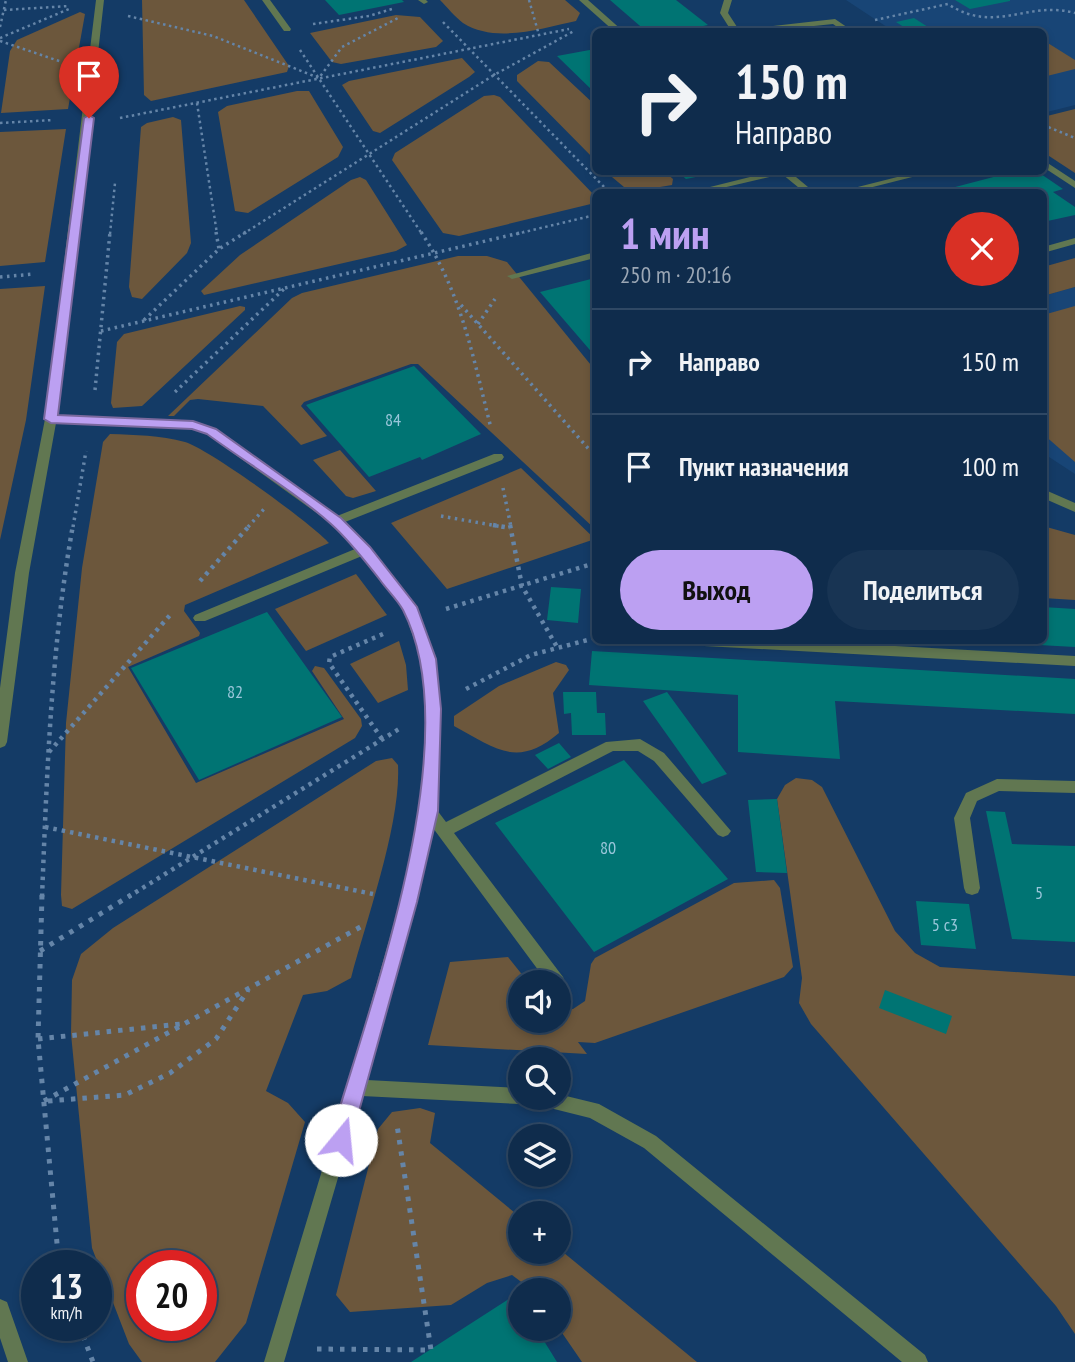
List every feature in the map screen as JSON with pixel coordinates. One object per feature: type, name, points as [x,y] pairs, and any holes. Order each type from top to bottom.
[{"type":"lane","points":[[0,742],[22,573],[51,419],[89,118],[100,0]]},
{"type":"lane","points":[[265,0],[287,29]]},
{"type":"lane","points":[[583,0],[615,28]]},
{"type":"lane","points":[[728,0],[724,13],[735,28]]},
{"type":"lane","points":[[760,28],[835,21],[846,28]]},
{"type":"lane","points":[[1047,166],[1075,185]]},
{"type":"lane","points":[[708,189],[769,175]]},
{"type":"lane","points":[[786,175],[805,189]]},
{"type":"lane","points":[[856,189],[914,175]]},
{"type":"lane","points":[[1047,249],[1075,242]]},
{"type":"lane","points":[[512,276],[592,256]]},
{"type":"lane","points":[[51,419],[193,425],[212,432],[336,521],[365,550],[416,619],[428,659],[433,709],[429,811],[408,902],[356,1088],[276,1356]]},
{"type":"lane","points":[[336,521],[498,457]]},
{"type":"lane","points":[[1047,495],[1075,508]]},
{"type":"lane","points":[[200,618],[365,550]]},
{"type":"lane","points":[[760,644],[1075,661]]},
{"type":"lane","points":[[443,831],[611,746],[640,745],[659,757],[723,831]]},
{"type":"lane","points":[[972,888],[962,818],[971,797],[997,785],[1075,787]]},
{"type":"lane","points":[[429,811],[548,970]]},
{"type":"lane","points":[[356,1088],[508,1095]]},
{"type":"lane","points":[[571,1105],[593,1110],[650,1142],[918,1362]]},
{"type":"lane","points":[[0,1309],[18,1362]]},
{"type":"path","points":[[0,27],[6,0]]},
{"type":"path","points":[[529,0],[539,35]]},
{"type":"path","points":[[942,0],[969,17],[989,19],[1054,5],[1075,13]]},
{"type":"path","points":[[423,1],[369,16],[366,14],[287,29],[435,253]]},
{"type":"path","points":[[319,78],[325,64],[336,51],[364,34],[418,9],[423,1]]},
{"type":"path","points":[[851,28],[948,4]]},
{"type":"path","points":[[0,40],[79,5],[4,10]]},
{"type":"path","points":[[126,25],[127,8]]},
{"type":"path","points":[[127,16],[214,36],[319,78]]},
{"type":"path","points":[[120,118],[607,21]]},
{"type":"path","points":[[445,24],[592,175]]},
{"type":"path","points":[[144,320],[219,249],[494,75],[585,25]]},
{"type":"path","points":[[0,40],[93,72]]},
{"type":"path","points":[[198,103],[219,249]]},
{"type":"path","points":[[119,132],[121,105]]},
{"type":"path","points":[[0,123],[89,118]]},
{"type":"path","points":[[1047,127],[1075,138]]},
{"type":"path","points":[[58,1250],[38,1040],[48,753],[65,570],[92,420],[116,171]]},
{"type":"path","points":[[592,175],[606,189]]},
{"type":"path","points":[[101,331],[592,216]]},
{"type":"path","points":[[144,422],[286,288]]},
{"type":"path","points":[[460,305],[592,453]]},
{"type":"path","points":[[194,588],[285,484]]},
{"type":"path","points":[[378,505],[510,528]]},
{"type":"path","points":[[48,753],[176,609]]},
{"type":"path","points":[[40,951],[488,676],[531,655],[592,639]]},
{"type":"path","points":[[45,827],[408,902]]},
{"type":"path","points":[[44,1101],[408,902]]},
{"type":"path","points":[[44,1101],[125,1095],[170,1073],[216,1039],[249,989]]},
{"type":"path","points":[[38,1040],[186,1023]]},
{"type":"path","points":[[276,1356],[431,1350],[392,1090]]},
{"type":"path","points":[[85,1341],[93,1362]]},
{"type":"shaded area","points":[[142,0],[244,0],[289,66],[287,72],[151,101],[144,95]]},
{"type":"shaded area","points":[[440,0],[565,0],[580,13],[576,21],[549,27],[490,33],[463,23]]},
{"type":"shaded area","points":[[846,0],[1075,0],[1075,105],[1047,112],[1047,28],[888,28]]},
{"type":"shaded area","points":[[80,12],[85,14],[68,109],[1,113],[10,51],[17,40]]},
{"type":"shaded area","points":[[396,15],[420,17],[443,41],[436,47],[341,64],[332,62],[310,33]]},
{"type":"shaded area","points":[[1047,42],[1075,60],[1075,69],[1047,76]]},
{"type":"shaded area","points":[[462,58],[475,72],[380,133],[373,131],[342,85],[349,81]]},
{"type":"shaded area","points":[[538,61],[549,62],[592,102],[592,157],[517,81],[517,75]]},
{"type":"shaded area","points":[[297,91],[309,91],[343,147],[338,157],[248,213],[235,211],[218,112],[227,106]]},
{"type":"shaded area","points":[[484,96],[500,97],[592,193],[592,204],[459,236],[443,233],[392,160],[395,153]]},
{"type":"shaded area","points":[[1075,109],[1075,173],[1047,155],[1047,116]]},
{"type":"shaded area","points":[[173,117],[181,120],[191,243],[187,253],[142,299],[132,297],[129,287],[141,127]]},
{"type":"shaded area","points":[[66,129],[45,262],[0,266],[0,132]]},
{"type":"shaded area","points":[[610,175],[668,175],[673,179],[672,185],[626,189]]},
{"type":"shaded area","points":[[360,177],[366,180],[407,245],[396,251],[204,295],[201,291],[240,255],[351,180]]},
{"type":"shaded area","points":[[458,256],[487,256],[507,262],[592,366],[592,526],[418,364],[411,364],[304,402],[301,406],[327,436],[301,445],[263,406],[198,399],[190,400],[174,416],[168,416],[292,298],[302,293]]},
{"type":"shaded area","points":[[1075,258],[1075,287],[1047,295],[1047,266]]},
{"type":"shaded area","points":[[45,286],[26,420],[0,540],[0,289]]},
{"type":"shaded area","points":[[1075,287],[1075,474],[1047,456],[1047,295]]},
{"type":"shaded area","points":[[1075,306],[1075,462],[1047,438],[1047,314]]},
{"type":"shaded area","points":[[245,307],[245,310],[142,406],[113,408],[111,403],[117,342],[124,334]]},
{"type":"shaded area","points":[[110,434],[185,442],[215,458],[259,488],[329,543],[185,605],[184,611],[200,633],[199,636],[128,667],[196,783],[344,719],[312,671],[315,666],[324,668],[361,719],[362,726],[355,738],[72,909],[62,906],[61,895],[66,723],[82,568],[103,442]]},
{"type":"shaded area","points":[[340,450],[376,491],[353,498],[346,496],[313,460]]},
{"type":"shaded area","points":[[521,468],[592,536],[592,540],[447,589],[391,523]]},
{"type":"shaded area","points":[[1047,527],[1075,535],[1075,600],[1047,598]]},
{"type":"shaded area","points":[[356,574],[387,615],[306,651],[275,609]]},
{"type":"shaded area","points":[[399,641],[406,665],[408,690],[378,703],[350,664]]},
{"type":"shaded area","points":[[556,662],[566,665],[569,670],[553,693],[559,733],[544,744],[531,750],[506,751],[454,726],[454,716],[499,686]]},
{"type":"shaded area","points":[[392,758],[398,765],[389,843],[351,978],[327,991],[303,995],[266,1091],[288,1103],[305,1122],[246,1323],[215,1362],[142,1362],[128,1341],[217,1341],[217,1250],[126,1250],[126,1336],[112,1300],[112,1250],[92,1248],[71,1034],[72,980],[81,954],[113,928],[376,761]]},
{"type":"shaded area","points":[[796,778],[812,780],[822,787],[895,931],[915,953],[940,967],[1075,976],[1075,1334],[1056,1306],[811,1024],[799,1003],[802,978],[777,799],[785,785]]},
{"type":"shaded area","points":[[774,880],[780,888],[793,967],[784,977],[595,1043],[578,1042],[587,1054],[571,1053],[571,1047],[508,1047],[508,1050],[428,1045],[450,962],[508,957],[518,970],[508,970],[508,1033],[571,1033],[571,1009],[585,1001],[591,964],[595,958],[734,883]]},
{"type":"shaded area","points":[[420,1108],[435,1113],[430,1143],[508,1207],[508,1264],[571,1264],[571,1259],[697,1362],[582,1362],[568,1341],[571,1341],[571,1278],[516,1278],[512,1275],[487,1283],[451,1305],[350,1312],[336,1295],[378,1129],[392,1112]]},
{"type":"building","points":[[325,0],[402,0],[404,2],[339,15]]},
{"type":"building","points":[[610,0],[676,0],[708,25],[694,28],[642,28]]},
{"type":"building","points":[[955,0],[1010,0],[1010,1],[970,9]]},
{"type":"building","points":[[914,18],[928,27],[905,28],[896,22]]},
{"type":"building","points":[[592,50],[592,90],[557,56]]},
{"type":"building","points":[[681,175],[705,175],[686,179]]},
{"type":"building","points":[[1001,175],[1042,175],[1063,189],[1053,192],[1075,207],[1075,215],[1047,221],[1047,189],[948,189]]},
{"type":"building","points":[[592,279],[592,353],[540,292]]},
{"type":"building","points":[[414,366],[481,434],[422,460],[420,457],[369,477],[306,405]]},
{"type":"building","points":[[551,587],[581,589],[578,623],[547,620]]},
{"type":"building","points":[[1047,607],[1075,609],[1075,647],[1019,644],[1047,644]]},
{"type":"building","points":[[267,612],[342,717],[199,780],[131,668]]},
{"type":"building","points":[[592,651],[1075,679],[1075,714],[835,701],[840,759],[738,752],[738,695],[589,685]]},
{"type":"building","points":[[563,692],[596,692],[597,713],[605,713],[606,735],[572,735],[571,713],[564,714]]},
{"type":"building","points":[[667,692],[727,774],[702,784],[643,701]]},
{"type":"building","points":[[559,743],[571,757],[548,769],[535,755]]},
{"type":"building","points":[[624,760],[728,879],[594,952],[495,823]]},
{"type":"building","points":[[777,799],[787,873],[756,872],[748,800]]},
{"type":"building","points":[[986,811],[1005,812],[1012,844],[1075,846],[1075,942],[1012,939]]},
{"type":"building","points":[[916,901],[969,904],[976,949],[921,945]]},
{"type":"building","points":[[885,990],[952,1016],[946,1034],[879,1008]]},
{"type":"building","points":[[508,1300],[508,1341],[544,1341],[557,1362],[411,1362]]},
{"type":"route","points":[[89,118],[51,419],[193,425],[212,432],[336,521],[365,550],[416,619],[428,659],[433,709],[429,811],[408,902],[341,1140]]}]
